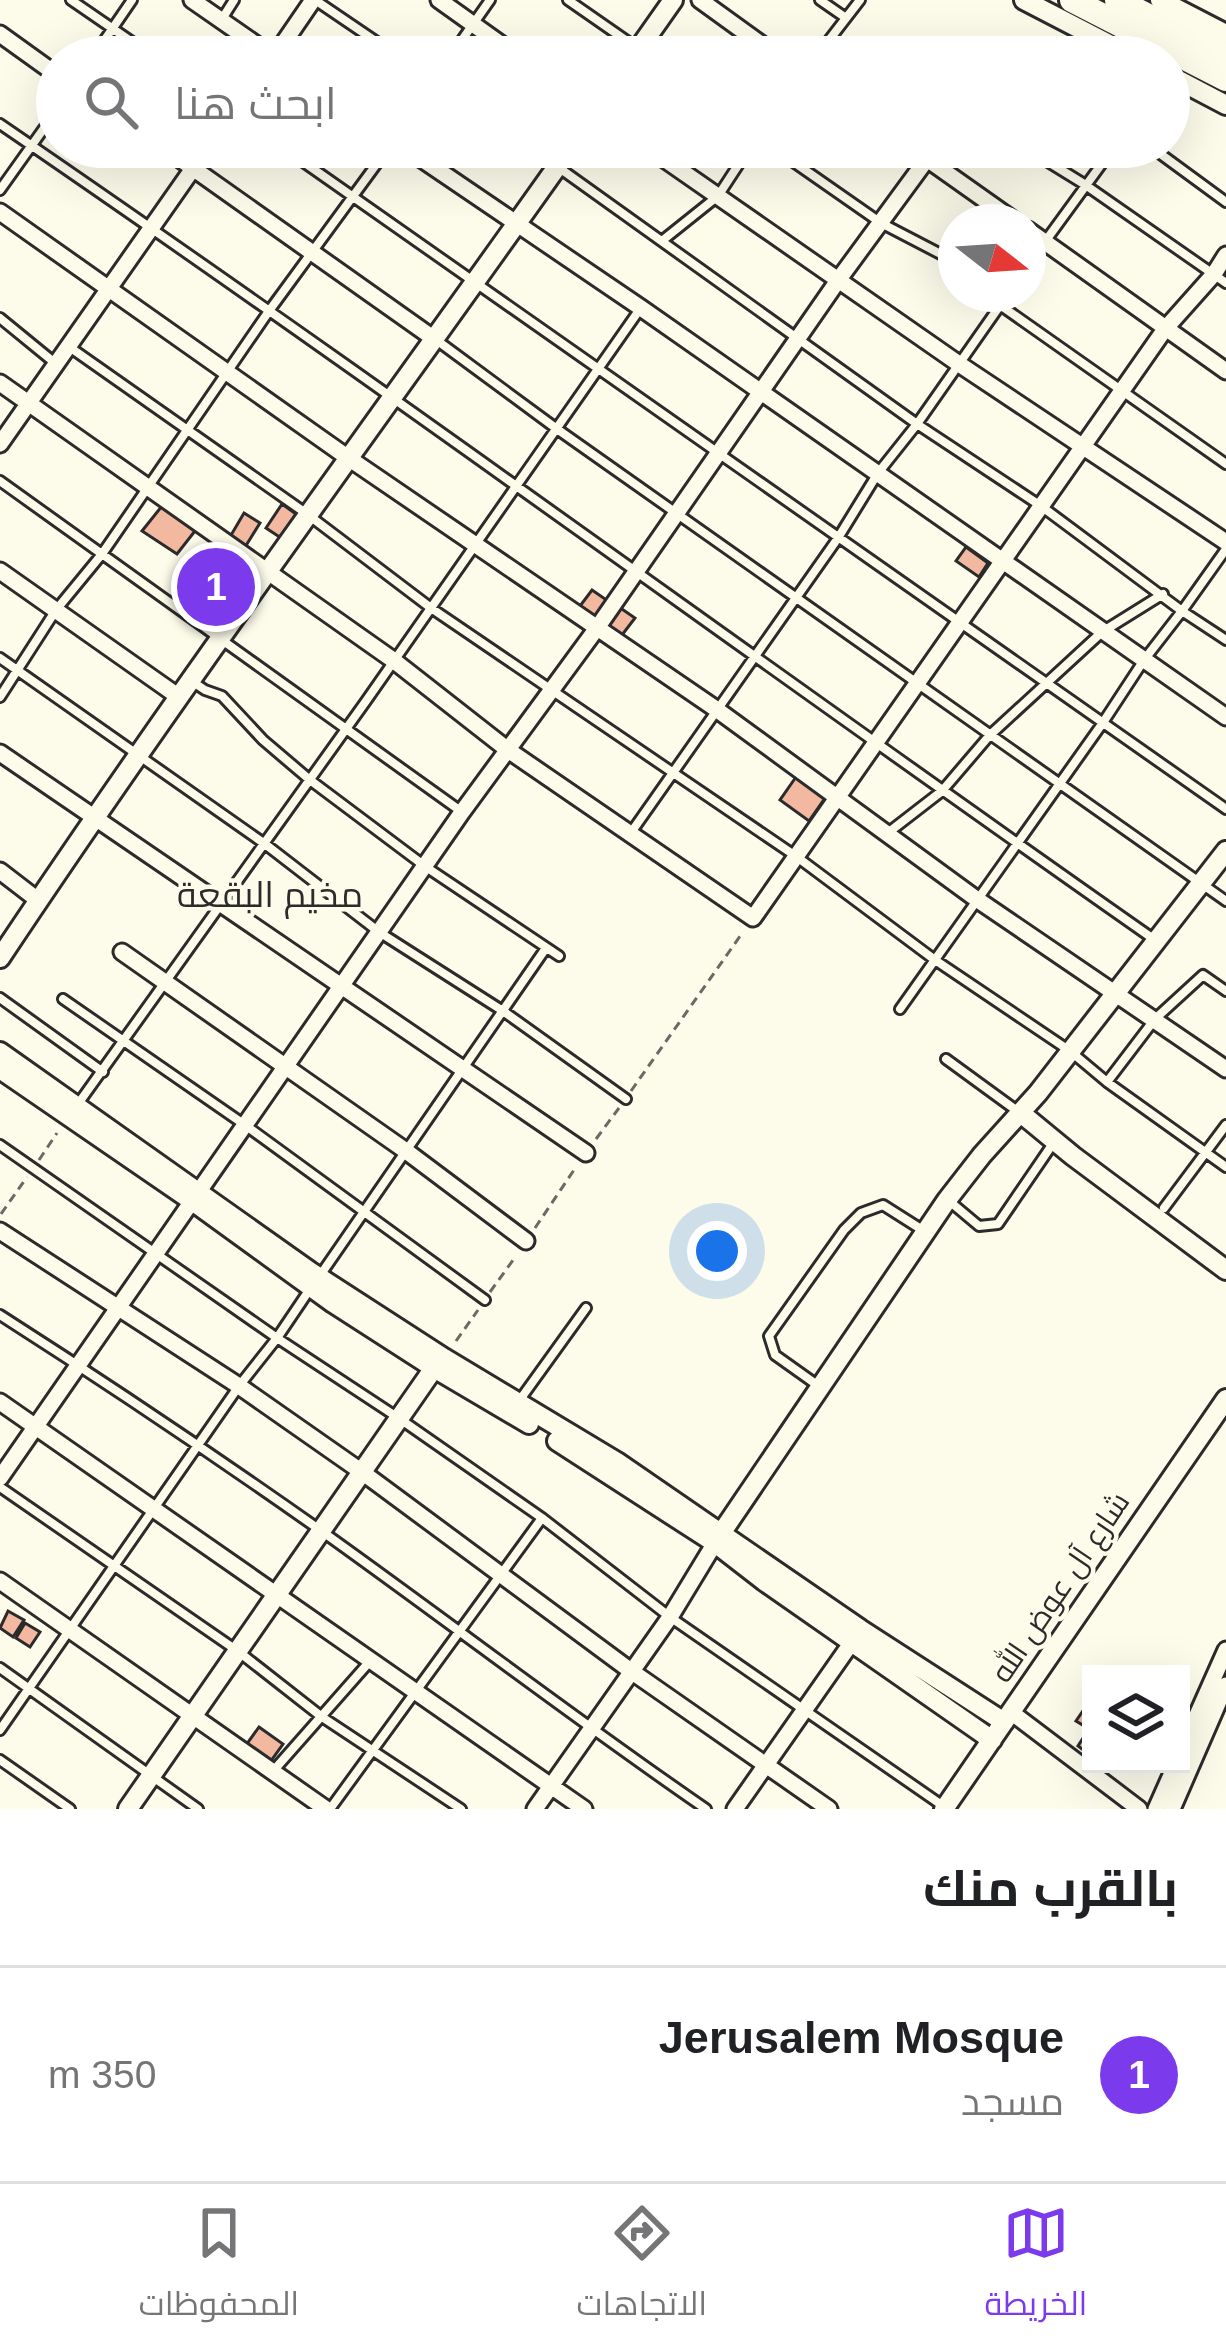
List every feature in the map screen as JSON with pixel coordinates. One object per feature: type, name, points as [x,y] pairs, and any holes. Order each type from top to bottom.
[{"type":"highway","points":[[1072,0],[1142,36]]},
{"type":"highway","points":[[1117,0],[1187,36]]},
{"type":"highway","points":[[1190,38],[1226,56]]},
{"type":"highway","points":[[1190,61],[1226,79]]},
{"type":"street","points":[[192,0],[244,36]]},
{"type":"street","points":[[289,36],[314,0]]},
{"type":"street","points":[[439,0],[489,36]]},
{"type":"street","points":[[652,36],[673,0]]},
{"type":"street","points":[[700,0],[750,36]]},
{"type":"street","points":[[1024,0],[1093,36]]},
{"type":"street","points":[[1160,0],[1226,34]]},
{"type":"street","points":[[0,34],[36,60]]},
{"type":"street","points":[[1190,86],[1226,105]]},
{"type":"street","points":[[0,444],[192,168]]},
{"type":"street","points":[[194,168],[433,338]]},
{"type":"street","points":[[435,168],[1226,717]]},
{"type":"street","points":[[0,956],[184,688],[556,168]]},
{"type":"street","points":[[677,168],[1226,545]]},
{"type":"street","points":[[0,1482],[194,1194],[920,168]]},
{"type":"street","points":[[941,168],[991,204]]},
{"type":"street","points":[[0,212],[1226,1069]]},
{"type":"street","points":[[1046,243],[1226,371]]},
{"type":"street","points":[[0,383],[393,660],[629,836],[753,918],[1165,329],[1220,279],[1226,255]]},
{"type":"street","points":[[0,572],[184,688]]},
{"type":"street","points":[[0,753],[586,1153]]},
{"type":"street","points":[[535,1809],[670,1616],[947,1200],[1024,1110],[1226,851]]},
{"type":"street","points":[[0,872],[38,901]]},
{"type":"street","points":[[122,952],[526,1241]]},
{"type":"street","points":[[0,1052],[315,1282],[576,1452],[1008,1717],[1139,1809]]},
{"type":"street","points":[[0,1069],[194,1194]]},
{"type":"street","points":[[1024,1110],[1055,1141],[1226,1270]]},
{"type":"street","points":[[1024,1110],[1226,1255]]},
{"type":"street","points":[[0,1231],[362,1472],[631,1671],[829,1809]]},
{"type":"street","points":[[439,1363],[617,1462],[852,1642],[992,1740]]},
{"type":"street","points":[[128,1809],[439,1363]]},
{"type":"street","name":"شارع آل عوض الله","points":[[945,1808],[1226,1399]]},
{"type":"street","points":[[0,1402],[584,1809]]},
{"type":"street","points":[[0,1581],[328,1809]]},
{"type":"street","points":[[735,1809],[852,1642]]},
{"type":"street","points":[[1190,1731],[1226,1650]]},
{"type":"street","points":[[1172,1809],[1225,1690]]},
{"type":"street","points":[[1156,1809],[1172,1773]]},
{"type":"lane","points":[[71,0],[124,36]]},
{"type":"lane","points":[[108,36],[132,0]]},
{"type":"lane","points":[[221,20],[234,0]]},
{"type":"lane","points":[[314,0],[368,36]]},
{"type":"lane","points":[[464,36],[490,0]]},
{"type":"lane","points":[[568,0],[617,36]]},
{"type":"lane","points":[[820,0],[846,19]]},
{"type":"lane","points":[[833,36],[860,0]]},
{"type":"lane","points":[[0,124],[36,148]]},
{"type":"lane","points":[[0,190],[36,138]]},
{"type":"lane","points":[[65,168],[1156,941]]},
{"type":"lane","points":[[313,168],[1226,808]]},
{"type":"lane","points":[[0,697],[56,610],[102,554],[373,168]]},
{"type":"lane","points":[[560,168],[1226,640]]},
{"type":"lane","points":[[664,240],[718,196],[736,168]]},
{"type":"lane","points":[[802,168],[881,223],[938,253]]},
{"type":"lane","points":[[1058,168],[1220,279]]},
{"type":"lane","points":[[1046,241],[1097,168]]},
{"type":"lane","points":[[1180,168],[1226,202]]},
{"type":"lane","points":[[78,1105],[641,308]]},
{"type":"lane","points":[[629,836],[838,538],[878,473],[995,312]]},
{"type":"lane","points":[[1010,312],[1226,464]]},
{"type":"lane","points":[[0,318],[56,364]]},
{"type":"lane","points":[[433,338],[1226,901]]},
{"type":"lane","points":[[68,346],[307,514],[431,608],[797,857],[1226,1167]]},
{"type":"lane","points":[[0,482],[462,812]]},
{"type":"lane","points":[[900,1009],[1226,545]]},
{"type":"lane","points":[[886,834],[942,790],[989,736],[1102,632],[1163,594]]},
{"type":"lane","points":[[0,658],[265,844],[380,932],[626,1099]]},
{"type":"lane","points":[[184,688],[222,696],[262,740],[310,780],[426,867],[560,956]]},
{"type":"lane","points":[[0,1730],[546,948]]},
{"type":"lane","points":[[1107,1082],[1155,1019],[1202,976],[1226,991]]},
{"type":"lane","points":[[0,998],[103,1072]]},
{"type":"lane","points":[[63,999],[485,1300]]},
{"type":"lane","points":[[946,1060],[1024,1110]]},
{"type":"lane","points":[[1164,1208],[1226,1125]]},
{"type":"lane","points":[[947,1200],[979,1226],[998,1224],[1055,1141]]},
{"type":"lane","points":[[0,1144],[542,1518],[670,1616],[945,1808]]},
{"type":"lane","points":[[820,1387],[775,1355],[769,1336],[861,1213],[883,1205],[925,1232]]},
{"type":"lane","points":[[518,1403],[586,1308]]},
{"type":"lane","points":[[0,1315],[197,1444],[706,1809]]},
{"type":"lane","points":[[0,1482],[322,1717],[461,1809]]},
{"type":"lane","points":[[328,1809],[542,1518]]},
{"type":"lane","points":[[273,1772],[371,1660]]},
{"type":"lane","points":[[0,1668],[198,1809]]},
{"type":"lane","points":[[0,1760],[70,1809]]},
{"type":"path","points":[[439,1363],[753,918]]},
{"type":"building","points":[[282,504],[296,514],[281,538],[266,528]]},
{"type":"building","points":[[162,506],[195,531],[177,554],[142,531]]},
{"type":"building","points":[[244,513],[260,523],[242,552],[227,542]]},
{"type":"building","points":[[966,547],[988,563],[979,577],[956,561]]},
{"type":"building","points":[[222,555],[257,579],[225,625],[181,594],[183,565],[197,556]]},
{"type":"building","points":[[592,590],[608,601],[593,622],[577,610]]},
{"type":"building","points":[[619,607],[635,618],[619,639],[604,628]]},
{"type":"building","points":[[796,777],[825,798],[809,821],[780,800]]},
{"type":"building","points":[[8,1611],[24,1620],[13,1637],[0,1628]]},
{"type":"building","points":[[25,1623],[40,1632],[30,1647],[16,1638]]},
{"type":"building","points":[[259,1727],[283,1744],[268,1765],[244,1748]]},
{"type":"place","name":"Jerusalem Mosque","points":[[216,587]]},
{"type":"district","name":"مخيم البقعة","points":[[270,894]]}]
